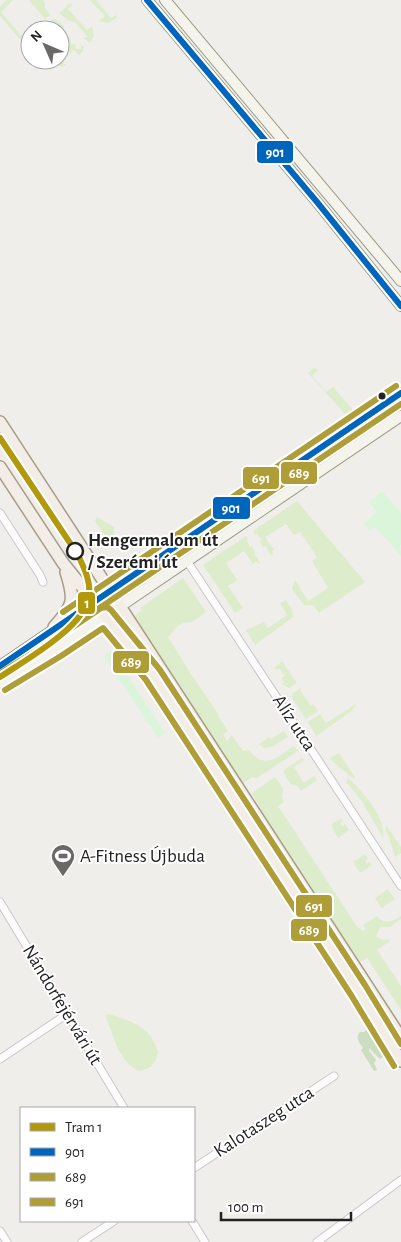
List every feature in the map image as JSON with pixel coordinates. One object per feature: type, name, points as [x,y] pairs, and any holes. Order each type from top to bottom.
[{"type":"main road","points":[[147,0],[233,101],[401,306]]},
{"type":"main road","points":[[165,0],[401,282]]},
{"type":"main road","points":[[233,101],[242,93]]},
{"type":"main road","points":[[343,235],[355,226]]},
{"type":"main road","points":[[364,262],[376,252]]},
{"type":"main road","points":[[0,666],[54,627],[401,393]]},
{"type":"main road","points":[[0,683],[56,649],[401,416]]},
{"type":"main road","points":[[364,418],[374,435]]},
{"type":"main road","points":[[0,422],[401,1038]]},
{"type":"main road","points":[[0,467],[62,563],[153,675],[349,976],[401,1061]]},
{"type":"main road","points":[[223,514],[234,529]]},
{"type":"main road","points":[[54,627],[69,608],[72,600],[72,590],[62,563]]},
{"type":"street","points":[[0,480],[5,481],[14,488]]},
{"type":"street","points":[[0,513],[43,582]]},
{"type":"street","name":"Alíz utca","points":[[187,561],[401,886]]},
{"type":"street","name":"Nándorfejérvári út","points":[[0,902],[123,1107]]},
{"type":"street","points":[[0,1059],[67,1014]]},
{"type":"street","name":"Kalotaszeg utca","points":[[195,1167],[334,1076]]},
{"type":"street","points":[[317,1242],[401,1180]]},
{"type":"street","points":[[82,1242],[112,1222]]},
{"type":"street","points":[[193,1222],[205,1242]]},
{"type":"street","points":[[0,1231],[7,1242]]},
{"type":"green space","points":[[7,0],[13,0],[1,12],[20,34],[20,39],[0,16],[0,6]]},
{"type":"green space","points":[[29,0],[43,0],[45,8],[50,15],[45,19]]},
{"type":"green space","points":[[90,0],[96,0],[111,18],[116,15],[117,18],[108,23],[99,21],[105,16]]},
{"type":"green space","points":[[69,4],[73,4],[68,9],[87,30],[92,26],[94,36],[90,43],[83,38],[88,37],[75,22],[68,20],[59,13]]},
{"type":"green space","points":[[70,37],[71,44],[75,44],[76,49],[81,49],[81,45],[84,47],[79,55],[74,50],[70,54],[73,49],[70,51]]},
{"type":"green space","points":[[314,368],[318,370],[312,376],[326,392],[333,387],[353,410],[346,415],[308,373]]},
{"type":"green space","points":[[353,431],[356,434],[327,453],[315,467],[241,517],[235,515],[235,512]]},
{"type":"green space","points":[[0,433],[26,471],[22,474],[0,441]]},
{"type":"green space","points":[[382,491],[401,513],[401,556],[375,527],[370,531],[364,523],[377,512],[369,502]]},
{"type":"green space","points":[[297,501],[365,582],[319,613],[313,605],[304,605],[292,589],[295,580],[308,601],[328,588],[312,561],[317,557],[300,532],[294,535],[286,524],[265,537],[274,550],[271,556],[266,546],[263,547],[260,542],[262,540],[253,531]]},
{"type":"green space","points":[[97,517],[114,527],[114,546],[112,546],[95,521]]},
{"type":"green space","points":[[217,523],[222,525],[222,530],[131,593],[128,589]]},
{"type":"green space","points":[[246,536],[250,547],[252,546],[260,563],[256,562],[253,564],[244,551],[226,563],[237,580],[228,586],[243,608],[235,613],[203,565]]},
{"type":"green space","points":[[183,578],[206,612],[192,622],[183,623],[178,626],[168,637],[219,715],[228,731],[223,734],[227,741],[232,735],[243,751],[249,750],[260,760],[266,761],[277,758],[294,746],[298,751],[257,778],[252,777],[241,785],[133,617],[142,610],[140,608]]},
{"type":"green space","points":[[286,600],[292,609],[293,617],[255,645],[246,630],[264,622],[268,628],[287,615],[280,603]]},
{"type":"green space","points":[[47,639],[51,645],[0,679],[0,670]]},
{"type":"green space","points":[[111,651],[165,733],[158,738],[104,656]]},
{"type":"green space","points":[[282,661],[297,683],[289,688],[282,684],[284,682],[281,678],[286,674],[283,675],[280,668],[276,670],[274,668]]},
{"type":"green space","points":[[301,688],[300,690],[311,706],[313,704],[318,711],[306,719],[292,698],[293,693]]},
{"type":"green space","points":[[356,704],[353,710],[316,736],[308,722],[320,714],[326,723]]},
{"type":"green space","points":[[284,731],[288,737],[272,747],[264,748],[259,744],[269,737],[271,739]]},
{"type":"green space","points":[[339,753],[356,779],[331,760],[330,758]]},
{"type":"green space","points":[[302,758],[304,760],[294,767],[304,783],[314,776],[317,780],[301,791],[298,786],[290,784],[284,770]]},
{"type":"green space","points":[[275,777],[283,788],[282,797],[284,802],[278,806],[358,928],[363,931],[366,929],[363,925],[377,916],[386,922],[401,916],[401,919],[390,927],[380,927],[376,937],[390,941],[377,950],[401,986],[401,1010],[367,958],[360,962],[270,826],[252,793]]},
{"type":"green space","points":[[348,778],[372,805],[381,822],[383,838],[362,801],[346,782]]},
{"type":"green space","points":[[341,818],[343,821],[340,823],[342,826],[345,824],[349,830],[338,838],[331,825]]},
{"type":"green space","points":[[386,825],[401,847],[401,853],[395,857],[386,831]]},
{"type":"green space","points":[[365,854],[368,859],[365,861],[367,864],[370,862],[372,865],[360,873],[353,862]]},
{"type":"green space","points":[[388,889],[395,900],[382,909],[375,898]]},
{"type":"green space","points":[[110,1014],[140,1026],[151,1036],[158,1052],[155,1062],[150,1067],[140,1071],[127,1062],[118,1048],[105,1015]]},
{"type":"green space","points":[[369,1027],[381,1042],[381,1050],[386,1051],[385,1056],[380,1059],[369,1048],[369,1051],[376,1060],[374,1063],[377,1070],[374,1071],[361,1050],[363,1048],[358,1038],[360,1032],[364,1032]]},
{"type":"tram line","name":"1","points":[[0,438],[78,555],[89,585],[86,607],[78,619],[53,642],[0,677]]},
{"type":"transit line","name":"901","points":[[147,0],[317,202],[401,306]]},
{"type":"transit line","name":"691","points":[[63,612],[396,386]]},
{"type":"transit line","name":"901","points":[[0,666],[401,393]]},
{"type":"transit line","name":"689","points":[[73,626],[401,404]]},
{"type":"transit line","name":"691","points":[[0,673],[51,642],[101,608],[107,607],[111,610],[160,670],[365,985],[401,1044]]},
{"type":"transit line","name":"689","points":[[5,690],[103,628],[146,680],[351,995],[394,1066]]},
{"type":"place","name":"Hengermalom út / Szerémi út","points":[[75,551]]},
{"type":"place","name":"A-Fitness Újbuda","points":[[63,877]]}]
